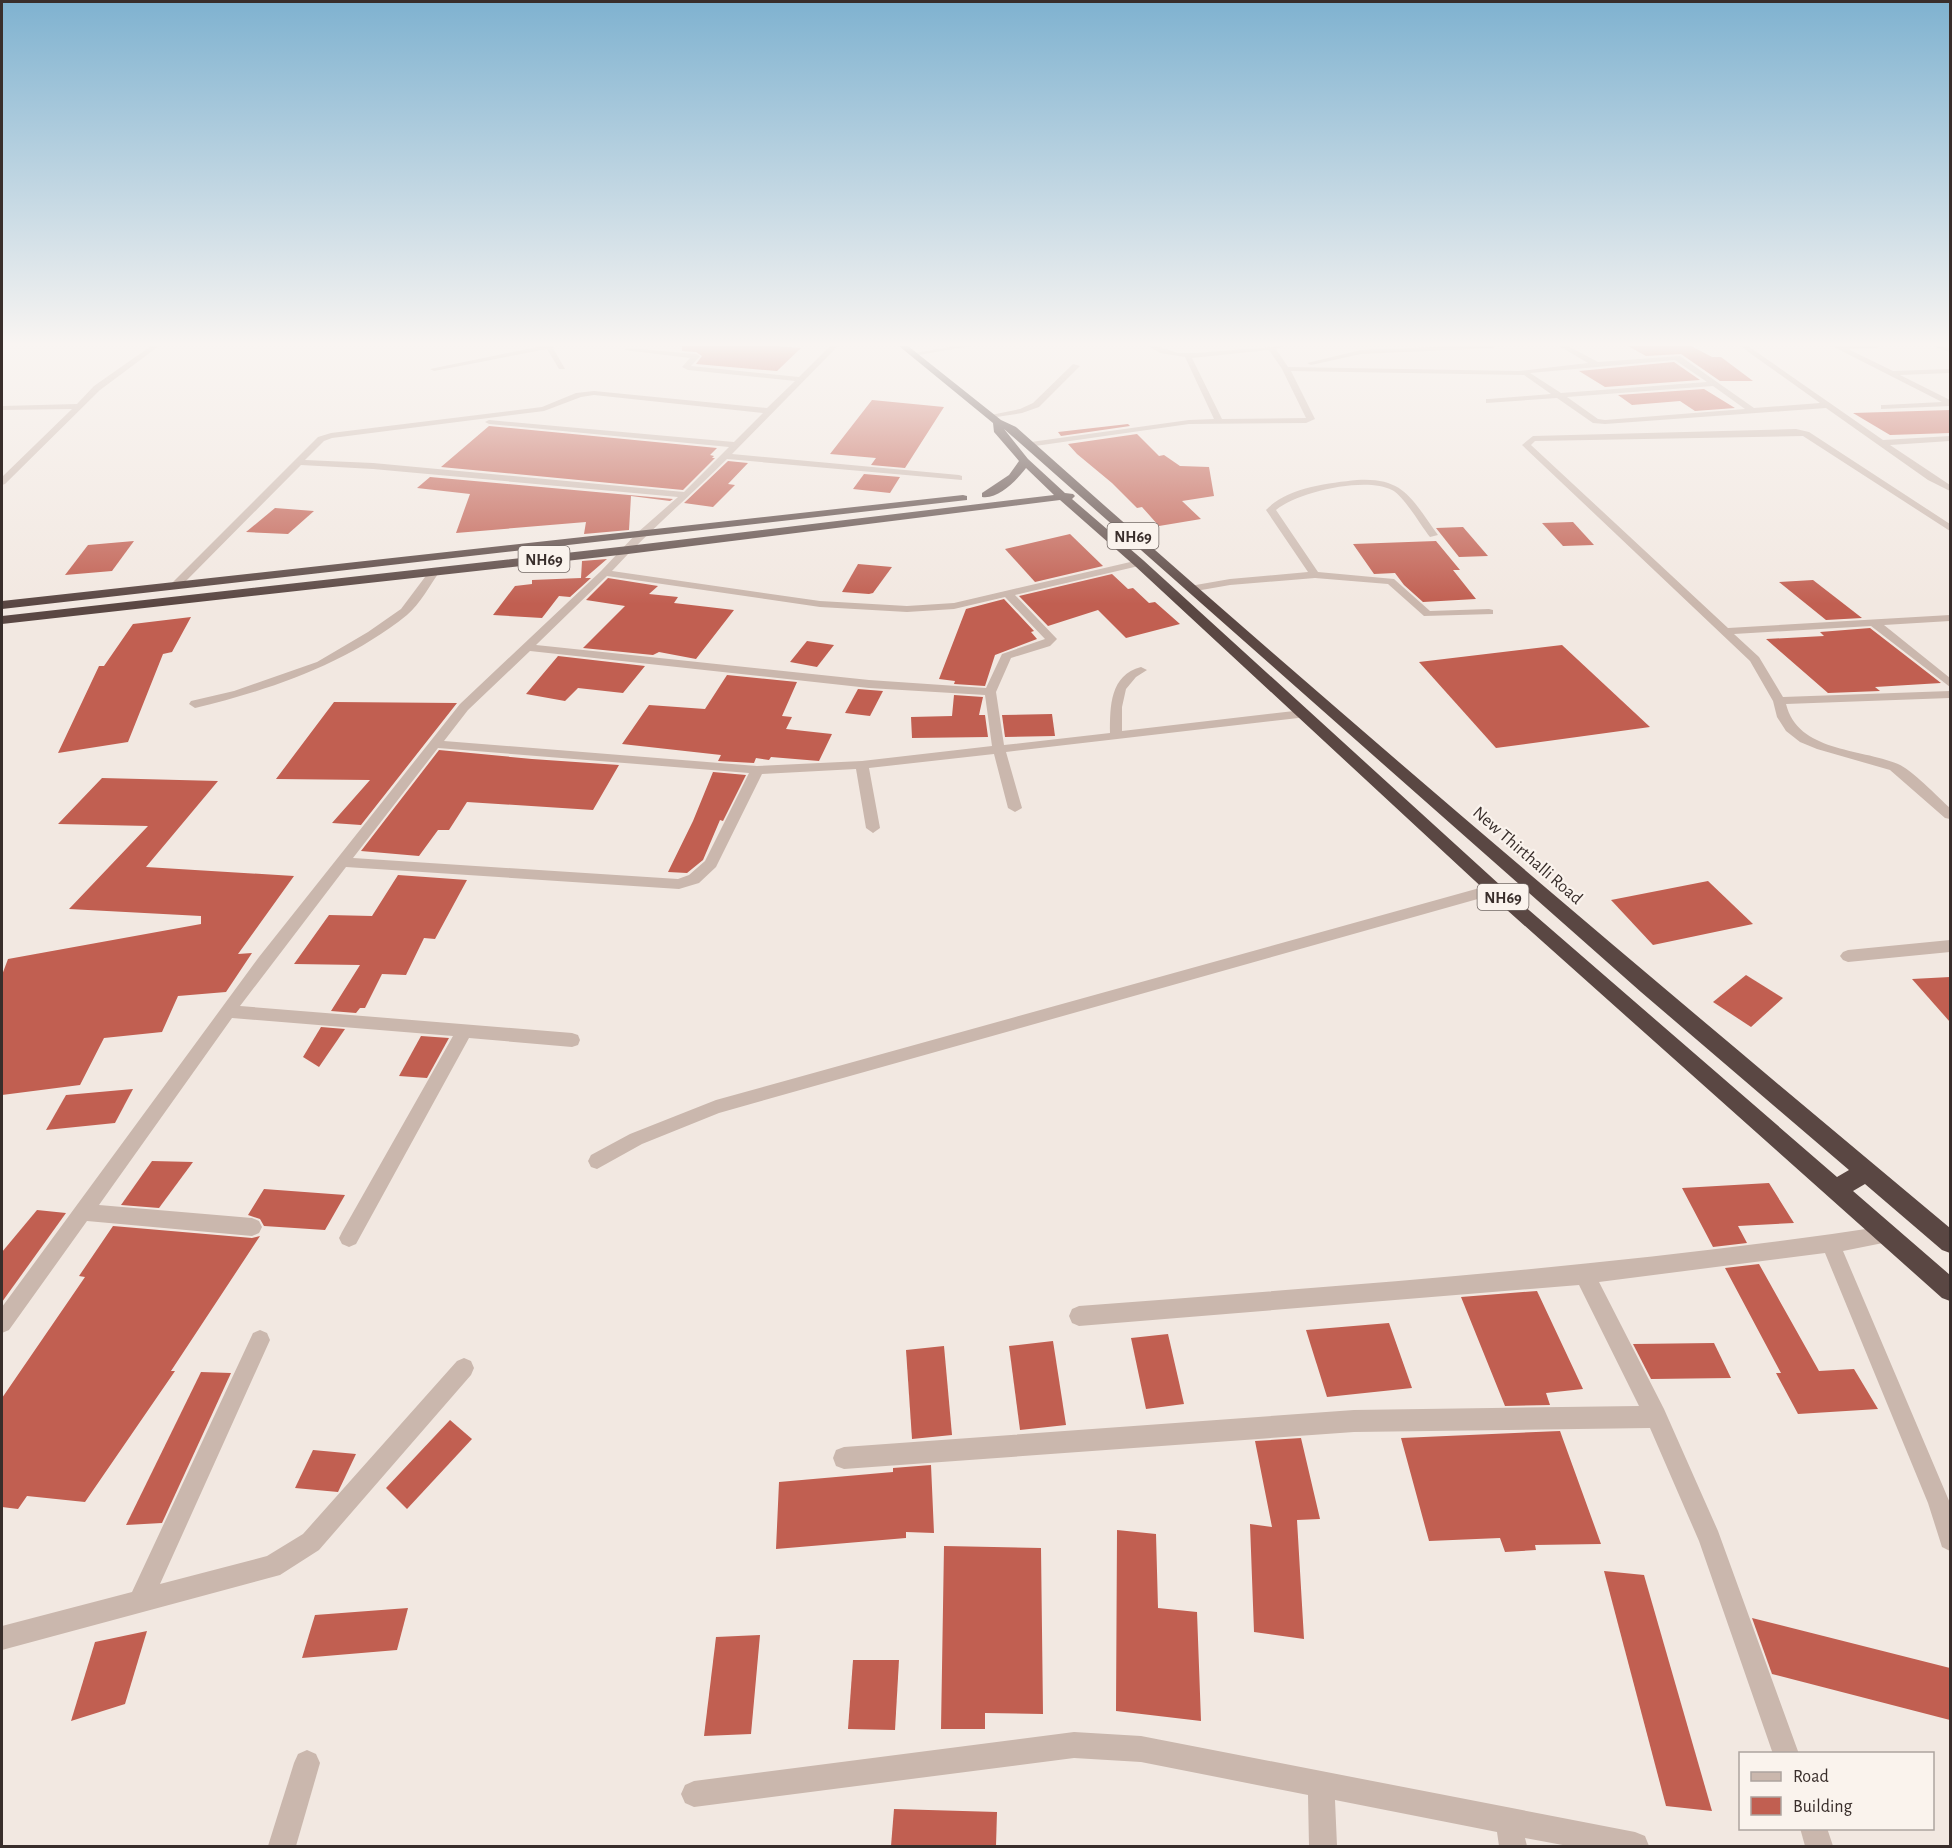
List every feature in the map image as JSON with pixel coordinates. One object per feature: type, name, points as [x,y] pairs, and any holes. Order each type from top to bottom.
[{"type":"highway","points":[[999,432],[1024,460],[1063,489]]},
{"type":"highway","points":[[1016,432],[1031,445],[1063,489]]},
{"type":"highway","points":[[986,495],[1012,479],[1021,469],[1024,460]]},
{"type":"highway","name":"New Thirthalli Road","points":[[1063,489],[1085,493],[1190,589],[1631,972],[1950,1242]]},
{"type":"highway","name":"NH69","points":[[2,605],[986,495],[1063,489]]},
{"type":"highway","name":"NH69","points":[[2,620],[628,550],[1013,503],[1063,489]]},
{"type":"highway","name":"NH69","points":[[1063,489],[1086,517],[1494,889],[1950,1290]]},
{"type":"highway","points":[[1013,503],[1057,509],[1086,517]]},
{"type":"highway","points":[[1835,1189],[1867,1173]]},
{"type":"street","points":[[2,482],[52,432]]},
{"type":"street","points":[[176,585],[301,462],[321,439],[359,432]]},
{"type":"street","points":[[600,432],[735,445]]},
{"type":"street","points":[[2,1323],[228,1011],[464,707],[605,573],[640,535],[686,495],[748,432]]},
{"type":"street","points":[[1031,445],[1116,432]]},
{"type":"street","points":[[1787,432],[1533,439],[1527,441],[1526,445],[1755,659],[1779,701],[1787,723],[1803,739],[1895,767],[1950,815]]},
{"type":"street","points":[[1797,432],[1806,434],[1950,528]]},
{"type":"street","points":[[1868,432],[1950,488]]},
{"type":"street","points":[[1883,443],[1950,438]]},
{"type":"street","points":[[724,456],[960,478]]},
{"type":"street","points":[[301,462],[374,466],[686,495]]},
{"type":"street","points":[[1316,576],[1271,510],[1275,505],[1330,487],[1364,482],[1380,483],[1398,489],[1433,536]]},
{"type":"street","points":[[605,573],[820,604],[907,609],[954,606],[1139,563]]},
{"type":"street","points":[[195,704],[238,694],[321,664],[372,634],[405,611],[435,571]]},
{"type":"street","points":[[1190,589],[1230,582],[1316,576],[1390,581],[1397,584],[1420,611],[1428,614],[1489,612]]},
{"type":"street","points":[[1007,593],[1051,639],[1046,644],[1006,656],[990,692],[999,750],[1015,808]]},
{"type":"street","points":[[1725,632],[1872,621],[1950,618]]},
{"type":"street","points":[[1872,621],[1950,683]]},
{"type":"street","points":[[527,647],[869,684],[990,692]]},
{"type":"street","points":[[1116,737],[1120,686],[1131,674],[1142,670]]},
{"type":"street","points":[[1779,701],[1950,694]]},
{"type":"street","points":[[435,744],[757,770],[862,765],[1303,714]]},
{"type":"street","points":[[862,765],[873,828]]},
{"type":"street","points":[[342,862],[679,884],[694,879],[711,864],[757,770]]},
{"type":"street","points":[[597,1161],[636,1139],[716,1107],[1494,889]]},
{"type":"street","points":[[1848,956],[1950,946]]},
{"type":"street","points":[[228,1011],[572,1040]]},
{"type":"street","points":[[349,1238],[464,1032]]},
{"type":"street","points":[[82,1212],[252,1227]]},
{"type":"street","points":[[1079,1316],[1584,1274],[1831,1245],[1886,1235]]},
{"type":"street","points":[[1831,1245],[1939,1503],[1950,1539]]},
{"type":"street","points":[[1584,1274],[1656,1417],[1710,1539],[1785,1752]]},
{"type":"street","points":[[140,1602],[260,1340]]},
{"type":"street","points":[[2,1638],[272,1567],[311,1542],[464,1368]]},
{"type":"street","points":[[844,1458],[1354,1421],[1656,1417]]},
{"type":"street","points":[[694,1794],[1074,1745],[1141,1749],[1321,1783],[1511,1834],[1634,1846]]},
{"type":"street","points":[[282,1846],[307,1763]]},
{"type":"street","points":[[1321,1783],[1323,1846]]},
{"type":"street","points":[[1814,1830],[1820,1846]]},
{"type":"building","points":[[482,432],[554,432],[717,448],[710,455],[715,458],[683,490],[441,467]]},
{"type":"building","points":[[847,432],[928,432],[905,468],[871,465],[876,458],[830,454]]},
{"type":"building","points":[[1058,432],[1087,432],[1061,436]]},
{"type":"building","points":[[1885,432],[1950,432],[1950,433],[1890,435]]},
{"type":"building","points":[[1137,434],[1159,456],[1164,455],[1180,466],[1209,467],[1214,496],[1182,501],[1201,519],[1159,526],[1142,507],[1137,508],[1068,444]]},
{"type":"building","points":[[728,461],[748,463],[728,484],[735,485],[713,507],[684,503]]},
{"type":"building","points":[[864,474],[900,477],[890,493],[853,489]]},
{"type":"building","points":[[430,477],[673,499],[670,501],[631,496],[629,530],[584,534],[586,522],[456,533],[470,494],[417,488]]},
{"type":"building","points":[[275,508],[314,511],[288,534],[246,532]]},
{"type":"building","points":[[1573,522],[1594,545],[1563,546],[1542,523]]},
{"type":"building","points":[[1463,527],[1488,556],[1459,557],[1436,528]]},
{"type":"building","points":[[1070,534],[1103,566],[1035,582],[1005,549]]},
{"type":"building","points":[[134,541],[112,571],[65,575],[88,545]]},
{"type":"building","points":[[1436,541],[1460,570],[1453,570],[1476,599],[1423,602],[1404,585],[1395,573],[1374,574],[1353,544]]},
{"type":"building","points":[[607,559],[585,578],[591,578],[570,597],[559,596],[542,618],[493,615],[515,586],[532,584],[532,580],[581,578],[582,561]]},
{"type":"building","points":[[858,564],[892,567],[873,593],[842,592]]},
{"type":"building","points":[[1112,574],[1128,589],[1133,588],[1149,603],[1155,602],[1180,624],[1126,638],[1098,610],[1048,626],[1019,596]]},
{"type":"building","points":[[608,578],[658,586],[649,594],[678,597],[674,603],[734,610],[696,659],[659,652],[653,655],[583,648],[625,606],[586,600]]},
{"type":"building","points":[[1813,580],[1862,618],[1826,620],[1779,582]]},
{"type":"building","points":[[1004,599],[1034,631],[1031,632],[1037,639],[995,655],[985,686],[954,684],[955,681],[939,679],[966,609]]},
{"type":"building","points":[[191,617],[172,652],[163,654],[128,742],[58,753],[99,666],[104,666],[133,624]]},
{"type":"building","points":[[1870,628],[1941,683],[1875,687],[1880,691],[1828,693],[1766,639],[1824,636],[1820,632]]},
{"type":"building","points":[[807,641],[834,645],[817,667],[790,662]]},
{"type":"building","points":[[1562,645],[1650,727],[1496,748],[1419,662]]},
{"type":"building","points":[[558,656],[645,666],[623,693],[578,688],[565,701],[526,694]]},
{"type":"building","points":[[727,675],[797,682],[782,716],[792,717],[786,729],[832,734],[819,761],[771,757],[769,760],[756,758],[754,763],[718,761],[721,755],[622,744],[649,705],[705,709]]},
{"type":"building","points":[[858,689],[883,691],[870,716],[845,713]]},
{"type":"building","points":[[954,695],[983,697],[979,715],[985,715],[988,737],[912,738],[911,717],[952,716]]},
{"type":"building","points":[[334,702],[457,703],[361,825],[332,823],[370,780],[276,779]]},
{"type":"building","points":[[1052,714],[1055,736],[1005,737],[1002,715]]},
{"type":"building","points":[[439,750],[619,765],[593,810],[467,802],[449,830],[438,830],[419,856],[361,851]]},
{"type":"building","points":[[713,772],[746,775],[723,821],[720,820],[703,860],[687,873],[668,872],[693,821]]},
{"type":"building","points":[[102,778],[218,781],[146,867],[294,876],[238,954],[252,953],[226,992],[178,996],[162,1032],[104,1038],[80,1085],[2,1095],[2,975],[8,959],[201,924],[201,916],[69,909],[148,826],[58,824]]},
{"type":"building","points":[[398,875],[467,880],[435,939],[424,938],[406,975],[382,974],[365,1008],[360,1008],[356,1013],[331,1011],[360,965],[294,964],[329,915],[372,916]]},
{"type":"building","points":[[1708,881],[1753,924],[1653,945],[1611,900]]},
{"type":"building","points":[[1746,975],[1783,998],[1751,1027],[1713,1002]]},
{"type":"building","points":[[1950,977],[1950,1022],[1912,979]]},
{"type":"building","points":[[321,1027],[345,1029],[319,1067],[303,1057]]},
{"type":"building","points":[[421,1036],[449,1038],[427,1078],[399,1076]]},
{"type":"building","points":[[133,1089],[115,1123],[46,1130],[66,1095]]},
{"type":"building","points":[[152,1161],[193,1162],[159,1208],[121,1205]]},
{"type":"building","points":[[1769,1183],[1794,1223],[1738,1226],[1747,1243],[1713,1247],[1682,1188]]},
{"type":"building","points":[[264,1189],[345,1195],[325,1230],[264,1226],[260,1219],[248,1215]]},
{"type":"building","points":[[37,1210],[66,1213],[2,1302],[2,1252]]},
{"type":"building","points":[[113,1226],[252,1238],[260,1236],[171,1371],[175,1371],[85,1502],[27,1496],[18,1509],[2,1507],[2,1398],[85,1277],[79,1276]]},
{"type":"building","points":[[1759,1264],[1819,1371],[1854,1369],[1878,1409],[1798,1414],[1776,1373],[1781,1373],[1725,1268]]},
{"type":"building","points":[[1537,1291],[1583,1389],[1546,1393],[1550,1405],[1505,1406],[1461,1297]]},
{"type":"building","points":[[1389,1323],[1412,1388],[1327,1397],[1306,1330]]},
{"type":"building","points":[[1168,1334],[1184,1404],[1146,1409],[1131,1338]]},
{"type":"building","points":[[1053,1341],[1066,1425],[1020,1430],[1009,1346]]},
{"type":"building","points":[[1714,1343],[1731,1378],[1651,1379],[1633,1344]]},
{"type":"building","points":[[944,1346],[952,1435],[912,1439],[906,1350]]},
{"type":"building","points":[[201,1372],[231,1373],[162,1523],[126,1525]]},
{"type":"building","points":[[450,1420],[472,1439],[407,1509],[386,1488]]},
{"type":"building","points":[[1560,1431],[1601,1544],[1535,1545],[1536,1550],[1505,1552],[1500,1538],[1429,1541],[1401,1438]]},
{"type":"building","points":[[1301,1438],[1320,1519],[1297,1520],[1304,1639],[1254,1632],[1250,1524],[1272,1527],[1255,1441]]},
{"type":"building","points":[[313,1450],[356,1454],[338,1492],[295,1488]]},
{"type":"building","points":[[931,1465],[934,1533],[906,1532],[906,1538],[776,1549],[779,1482],[893,1472],[893,1468]]},
{"type":"building","points":[[1117,1530],[1156,1534],[1158,1608],[1197,1612],[1201,1721],[1116,1711]]},
{"type":"building","points":[[944,1546],[1041,1548],[1043,1714],[985,1713],[985,1729],[941,1729]]},
{"type":"building","points":[[1604,1571],[1644,1575],[1712,1811],[1666,1806]]},
{"type":"building","points":[[408,1608],[397,1650],[302,1658],[315,1615]]},
{"type":"building","points":[[1752,1618],[1950,1668],[1950,1720],[1772,1674]]},
{"type":"building","points":[[147,1631],[125,1704],[71,1721],[95,1642]]},
{"type":"building","points":[[760,1635],[751,1734],[704,1736],[716,1637]]},
{"type":"building","points":[[853,1660],[899,1660],[895,1730],[848,1729]]},
{"type":"building","points":[[894,1809],[997,1812],[996,1846],[891,1846]]}]
